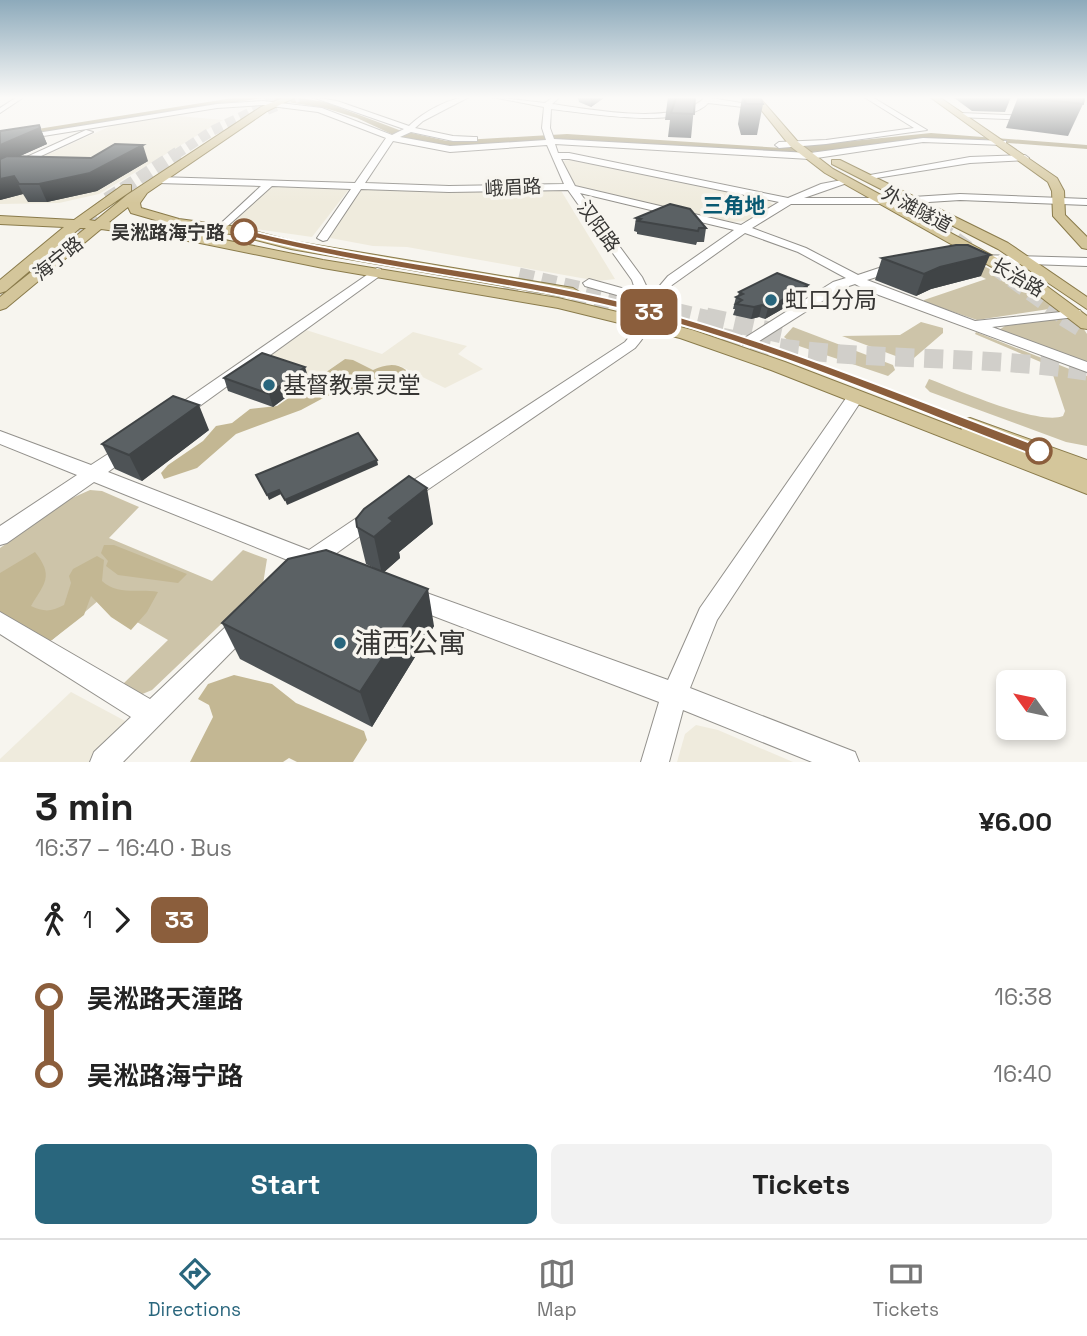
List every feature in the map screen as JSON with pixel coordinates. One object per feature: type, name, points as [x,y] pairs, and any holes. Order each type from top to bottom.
[{"type":"main road","name":"海宁路","points":[[0,288],[81,219],[222,133]]},
{"type":"main road","name":"海宁路","points":[[0,305],[143,190],[227,133]]},
{"type":"main road","points":[[789,133],[808,151]]},
{"type":"main road","points":[[794,133],[808,151]]},
{"type":"main road","points":[[987,133],[1053,180],[1057,185],[1059,216],[1087,245]]},
{"type":"main road","name":"长治路","points":[[808,151],[914,207],[1003,246],[1028,261],[1083,314]]},
{"type":"main road","name":"外滩隧道","points":[[808,151],[914,207]]},
{"type":"main road","name":"长治路","points":[[854,177],[879,201],[984,253],[1083,314]]},
{"type":"main road","name":"外滩隧道","points":[[854,177],[947,223],[984,253]]},
{"type":"main road","points":[[143,190],[134,203],[135,210],[177,222]]},
{"type":"main road","points":[[8,218],[177,222],[516,274]]},
{"type":"main road","points":[[8,218],[81,219]]},
{"type":"main road","points":[[8,218],[40,225],[47,233],[47,241],[36,255]]},
{"type":"main road","points":[[104,221],[377,272],[649,318],[1087,486]]},
{"type":"main road","points":[[62,253],[86,243],[148,231]]},
{"type":"main road","points":[[251,234],[291,245],[544,287],[649,318],[748,342],[1087,469]]},
{"type":"main road","points":[[195,238],[246,242],[472,279]]},
{"type":"street","points":[[0,141],[52,133]]},
{"type":"street","points":[[0,172],[88,133]]},
{"type":"street","points":[[395,133],[450,149],[549,137],[808,151],[923,140],[995,138]]},
{"type":"street","points":[[400,134],[464,139],[536,133],[549,137],[808,151],[909,133]]},
{"type":"street","name":"汉阳路","points":[[547,133],[555,156],[572,188],[638,280],[649,318]]},
{"type":"street","points":[[946,133],[995,138]]},
{"type":"street","points":[[323,238],[358,186],[400,134]]},
{"type":"street","points":[[555,156],[569,156],[788,201],[879,201]]},
{"type":"street","points":[[290,579],[310,560],[630,345],[649,318],[656,297],[667,283],[744,228],[788,201],[854,177],[957,162],[1025,158]]},
{"type":"street","name":"峨眉路","points":[[158,180],[465,189],[547,184],[572,188],[744,228],[789,244],[853,279],[1087,367]]},
{"type":"street","points":[[222,228],[270,183]]},
{"type":"street","points":[[914,207],[960,197],[1087,202]]},
{"type":"street","points":[[0,228],[8,218]]},
{"type":"street","points":[[954,258],[984,253],[1028,261],[1087,262]]},
{"type":"street","points":[[748,342],[853,279],[909,264]]},
{"type":"street","points":[[166,423],[377,272]]},
{"type":"street","points":[[589,283],[636,296],[649,318]]},
{"type":"street","points":[[973,326],[1083,314]]},
{"type":"street","points":[[655,762],[674,695],[708,615],[857,396]]},
{"type":"street","points":[[0,437],[334,569]]},
{"type":"street","points":[[0,537],[144,437]]},
{"type":"street","points":[[394,591],[845,762]]},
{"type":"street","points":[[104,762],[260,608]]},
{"type":"street","points":[[0,622],[151,714]]},
{"type":"shaded area","points":[[15,133],[41,133],[0,139],[0,135]]},
{"type":"shaded area","points":[[96,133],[202,133],[99,194],[59,203],[0,204],[0,176]]},
{"type":"shaded area","points":[[388,133],[410,133],[447,141],[567,134],[783,148],[931,133],[1087,145],[1087,149],[942,138],[794,154],[576,140],[451,146],[400,138]]},
{"type":"shaded area","points":[[577,159],[767,199],[773,205],[747,221],[732,222],[574,187],[561,161]]},
{"type":"shaded area","points":[[273,186],[350,188],[312,237],[228,225]]},
{"type":"shaded area","points":[[360,188],[560,189],[615,279],[598,281],[407,247],[373,246],[325,237]]},
{"type":"shaded area","points":[[984,266],[1046,299],[1051,304],[1049,309],[977,320],[924,302],[986,279],[964,268]]},
{"type":"shaded area","points":[[1061,318],[1080,323],[1087,334],[1087,363],[999,330],[1005,326]]},
{"type":"shaded area","points":[[921,322],[943,328],[943,333],[914,358],[901,358],[842,336],[900,335]]},
{"type":"shaded area","points":[[793,327],[893,365],[895,370],[888,376],[793,344],[784,337]]},
{"type":"shaded area","points":[[306,330],[382,354],[413,332],[467,346],[458,354],[483,369],[445,388],[400,366],[390,365],[373,370],[345,359],[315,379],[263,361]]},
{"type":"shaded area","points":[[976,332],[1087,376],[1087,446],[1066,442],[930,392],[925,387],[929,379],[1017,411],[1051,418],[1063,416],[1065,411],[1050,366],[975,334]]},
{"type":"shaded area","points":[[345,359],[373,370],[390,365],[406,370],[402,377],[327,396],[301,410],[236,434],[197,468],[164,479],[161,473],[168,465],[203,441],[216,426],[232,423],[250,409],[277,406]]},
{"type":"shaded area","points":[[90,490],[102,491],[139,507],[109,538],[212,581],[243,550],[267,559],[263,584],[152,690],[140,695],[123,684],[168,640],[99,600],[52,640],[0,608],[0,548],[70,499]]},
{"type":"shaded area","points":[[104,545],[114,545],[187,574],[178,583],[118,575],[106,566],[108,561],[101,553]]},
{"type":"shaded area","points":[[35,552],[46,574],[31,606],[40,609],[51,610],[64,605],[71,583],[69,576],[73,569],[97,556],[104,560],[102,581],[108,586],[122,590],[158,592],[147,612],[131,630],[111,617],[91,596],[84,615],[48,643],[0,614],[0,573]]},
{"type":"shaded area","points":[[234,675],[272,684],[296,703],[364,731],[367,740],[353,762],[297,762],[289,758],[283,762],[190,762],[213,717],[209,705],[198,699],[208,684]]},
{"type":"shaded area","points":[[71,692],[129,723],[91,762],[0,762],[0,759]]},
{"type":"shaded area","points":[[696,725],[718,730],[793,762],[677,762],[685,734]]},
{"type":"building","points":[[0,133],[29,133],[0,145]]},
{"type":"building","points":[[115,144],[143,145],[90,173],[39,184],[19,184],[14,176],[0,179],[0,159],[7,156],[91,158]]},
{"type":"building","points":[[670,204],[690,209],[706,228],[699,228],[698,231],[638,221],[641,219],[636,218]]},
{"type":"building","points":[[968,245],[990,255],[940,267],[924,274],[882,258]]},
{"type":"building","points":[[777,273],[808,285],[768,308],[762,305],[754,307],[736,304],[742,300],[736,297],[743,294],[739,292]]},
{"type":"building","points":[[262,353],[305,367],[269,394],[224,378]]},
{"type":"building","points":[[173,396],[199,405],[129,455],[102,444]]},
{"type":"building","points":[[358,433],[377,460],[285,500],[279,490],[267,495],[256,475]]},
{"type":"building","points":[[409,476],[427,488],[389,518],[393,521],[374,537],[357,527],[356,519],[364,509]]},
{"type":"building","points":[[326,550],[428,589],[360,692],[222,623],[288,559]]},
{"type":"tunnel","points":[[175,155],[210,133]]},
{"type":"tunnel","points":[[107,199],[178,153]]},
{"type":"tunnel","points":[[916,213],[940,227]]},
{"type":"tunnel","points":[[88,227],[99,219]]},
{"type":"tunnel","points":[[0,294],[90,226]]},
{"type":"tunnel","points":[[937,226],[1066,319]]},
{"type":"tunnel","points":[[519,275],[714,319]]},
{"type":"tunnel","points":[[504,285],[644,319]]},
{"type":"tunnel","points":[[638,317],[789,349],[1013,363],[1087,371]]},
{"type":"tunnel","points":[[706,317],[783,334]]},
{"type":"tunnel","points":[[1064,317],[1087,331]]},
{"type":"bus line","name":"33","points":[[244,232],[291,245],[544,287],[651,313],[748,342],[1039,451]]},
{"type":"place","name":"吴淞路海宁路","points":[[244,232]]},
{"type":"place","name":"虹口分局","points":[[771,300]]},
{"type":"place","name":"基督教景灵堂","points":[[269,385]]},
{"type":"place","name":"浦西公寓","points":[[340,643]]},
{"type":"district","name":"三角地","points":[[734,206]]}]
